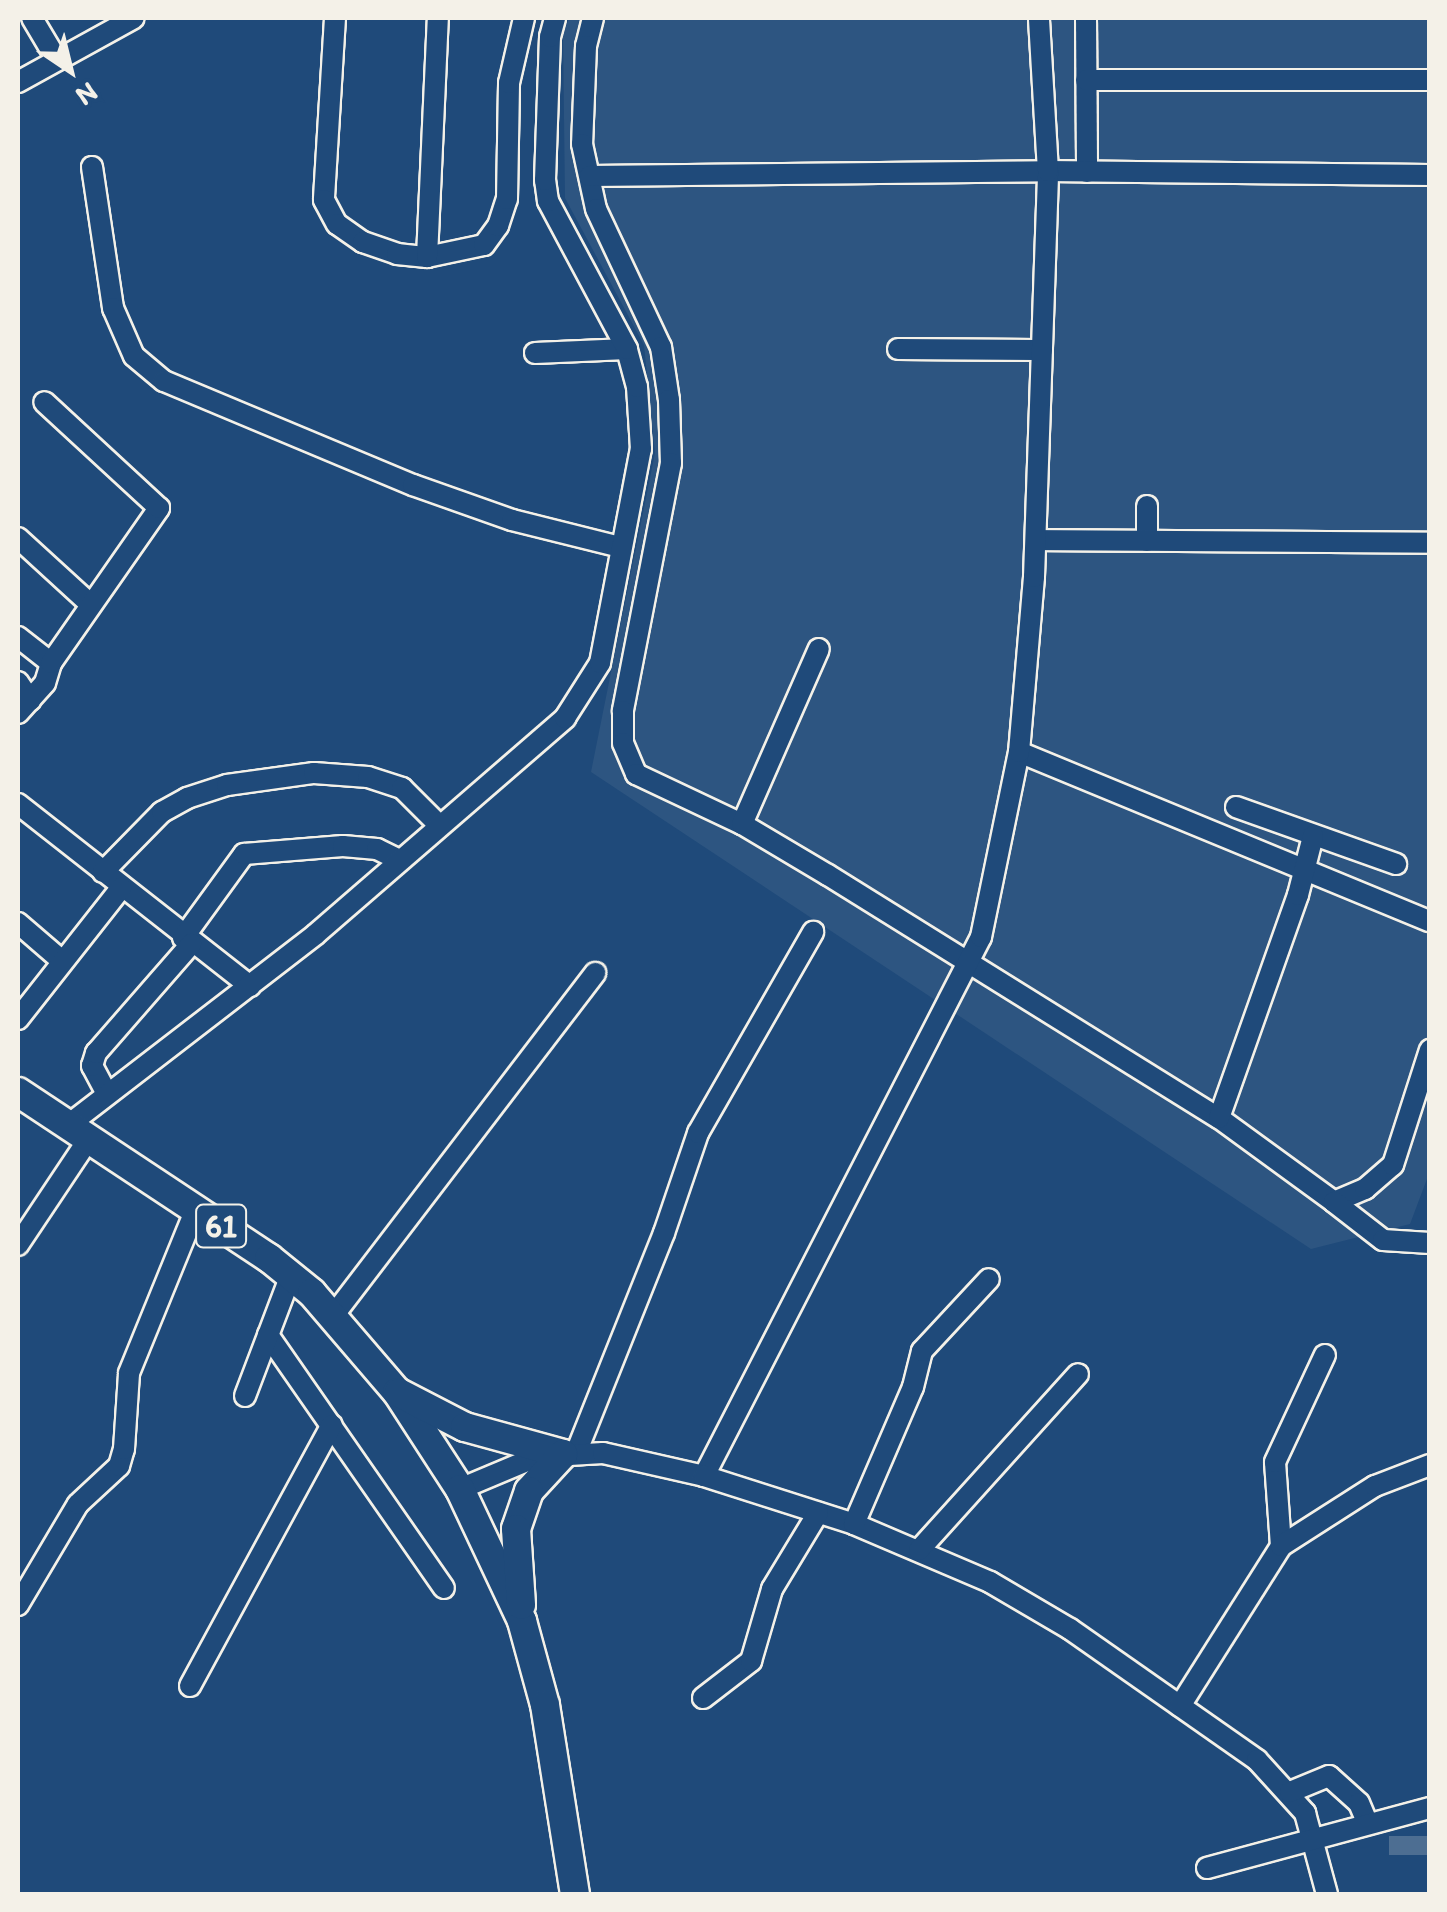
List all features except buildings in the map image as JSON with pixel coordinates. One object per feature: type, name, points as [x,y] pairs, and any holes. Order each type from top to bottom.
[{"type":"main road","name":"61","points":[[21,1103],[77,1133],[291,1275],[333,1316],[397,1392],[460,1489],[522,1621],[545,1705],[575,1894]]},
{"type":"main road","points":[[397,1392],[465,1426],[570,1454]]},
{"type":"main road","points":[[522,1621],[516,1529],[529,1492],[570,1454]]},
{"type":"street","points":[[32,18],[57,60]]},
{"type":"street","points":[[18,82],[134,18]]},
{"type":"street","points":[[334,18],[324,200],[337,224],[363,242],[398,254],[427,257],[484,245],[498,226],[506,199],[509,83],[524,18]]},
{"type":"street","points":[[427,257],[438,18]]},
{"type":"street","points":[[18,1245],[77,1133],[106,1092],[250,986],[566,718],[584,695],[600,663],[641,449],[637,388],[627,349],[548,201],[545,180],[549,55],[556,18]]},
{"type":"street","points":[[593,18],[586,46],[582,144],[596,209],[661,347],[672,464],[624,711],[623,743],[636,774],[742,824],[1219,1118],[1383,1240],[1430,1243]]},
{"type":"street","points":[[704,1476],[981,938],[1019,752],[1036,540],[1048,171],[1039,18]]},
{"type":"street","points":[[1086,18],[1087,172]]},
{"type":"street","points":[[1086,80],[1430,80]]},
{"type":"street","points":[[92,167],[113,308],[134,356],[164,380],[413,485],[512,520],[620,547]]},
{"type":"street","points":[[590,176],[1048,171],[1430,174]]},
{"type":"street","points":[[610,314],[640,303]]},
{"type":"street","points":[[535,353],[627,349]]},
{"type":"street","points":[[898,349],[1042,350]]},
{"type":"street","points":[[22,698],[45,683],[51,663],[90,604],[158,516],[159,508],[44,402]]},
{"type":"street","points":[[1147,506],[1147,541]]},
{"type":"street","points":[[18,538],[90,604]]},
{"type":"street","points":[[1036,540],[1430,543]]},
{"type":"street","points":[[18,637],[51,663]]},
{"type":"street","points":[[742,824],[819,648]]},
{"type":"street","points":[[1019,752],[1430,921]]},
{"type":"street","points":[[103,872],[162,812],[227,785],[314,773],[368,777],[402,788],[439,825]]},
{"type":"street","points":[[18,804],[187,941],[250,986]]},
{"type":"street","points":[[1236,807],[1396,864]]},
{"type":"street","points":[[1219,1118],[1305,872],[1313,836]]},
{"type":"street","points":[[106,1092],[92,1066],[96,1053],[187,941],[244,854],[343,846],[376,850],[400,860]]},
{"type":"street","points":[[18,1019],[121,888]]},
{"type":"street","points":[[18,923],[62,961]]},
{"type":"street","points":[[570,1454],[664,1233],[698,1132],[813,932]]},
{"type":"street","points":[[333,1316],[595,973]]},
{"type":"street","points":[[1334,1202],[1366,1189],[1393,1166],[1430,1050]]},
{"type":"street","points":[[18,1604],[78,1504],[118,1466],[124,1449],[129,1373],[196,1209]]},
{"type":"street","points":[[245,1396],[291,1275]]},
{"type":"street","points":[[854,1524],[913,1387],[922,1351],[989,1279]]},
{"type":"street","points":[[268,1335],[444,1588]]},
{"type":"street","points":[[1280,1546],[1275,1462],[1325,1355]]},
{"type":"street","points":[[920,1550],[1078,1374]]},
{"type":"street","points":[[190,1686],[332,1425]]},
{"type":"street","points":[[460,1489],[517,1462],[603,1453],[704,1476],[854,1524],[990,1582],[1070,1628],[1258,1760],[1290,1792],[1314,1838],[1327,1894]]},
{"type":"street","points":[[1180,1706],[1280,1546],[1375,1486],[1430,1465]]},
{"type":"street","points":[[702,1698],[751,1661],[772,1589],[818,1513]]},
{"type":"street","points":[[1290,1792],[1330,1776],[1359,1804],[1368,1822]]},
{"type":"street","points":[[1207,1868],[1430,1808]]},
{"type":"shaded area","points":[[569,18],[1429,18],[1430,1171],[1410,1224],[1311,1249],[591,772],[655,453],[644,345],[565,198],[563,35]]}]
